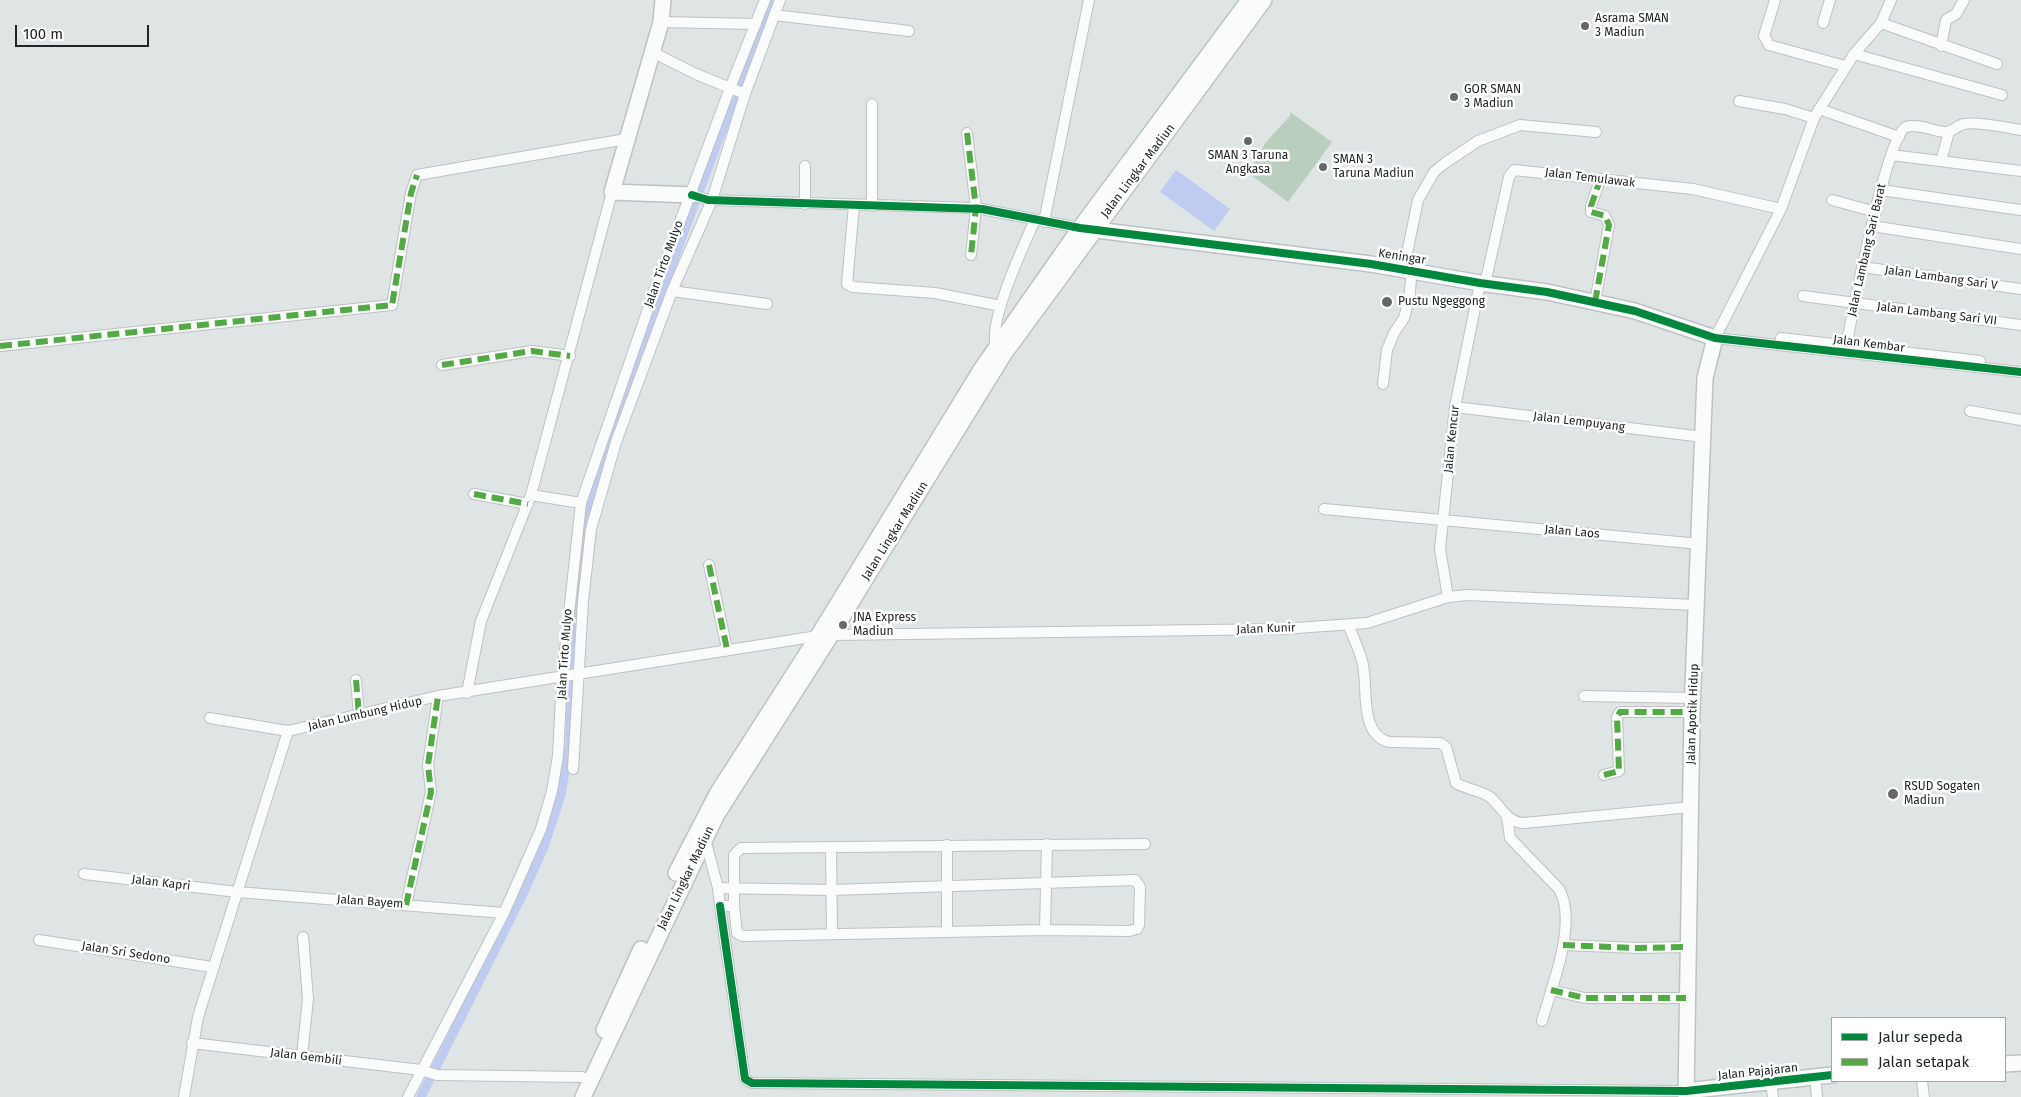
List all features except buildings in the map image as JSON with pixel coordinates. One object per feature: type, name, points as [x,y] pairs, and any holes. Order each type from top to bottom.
[{"type":"main road","points":[[663,0],[661,22],[612,192],[691,195]]},
{"type":"main road","name":"Jalan Lingkar Madiun","points":[[1195,84],[1249,0]]},
{"type":"main road","name":"Jalan Lingkar Madiun","points":[[583,1097],[705,838],[825,636],[999,351],[1195,84],[1264,0]]},
{"type":"main road","name":"Keningar","points":[[1087,229],[1408,269],[1482,283],[1547,292],[1635,311],[1716,334]]},
{"type":"main road","name":"Jalan Apotik Hidup","points":[[1686,1094],[1692,705],[1706,369],[1716,334]]},
{"type":"main road","name":"Jalan Lingkar Madiun","points":[[573,1097],[701,822],[825,636]]},
{"type":"main road","points":[[2006,1064],[2021,1063]]},
{"type":"main road","name":"Jalan Pajajaran","points":[[1686,1094],[1772,1090],[1815,1077],[1831,1075]]},
{"type":"street","points":[[573,769],[584,601],[591,528],[616,442],[672,291],[710,200],[737,91],[756,24],[765,0]]},
{"type":"street","points":[[737,91],[780,0]]},
{"type":"street","points":[[999,351],[994,329],[1022,248],[1040,221],[1089,0]]},
{"type":"street","points":[[1775,0],[1764,36],[1769,46],[1846,66]]},
{"type":"street","points":[[1823,22],[1830,0]]},
{"type":"street","points":[[1716,334],[1781,209],[1816,113],[1854,54],[1881,23],[1891,0]]},
{"type":"street","points":[[1940,46],[1946,20],[1956,14],[1964,0]]},
{"type":"street","points":[[774,15],[909,31]]},
{"type":"street","points":[[661,22],[756,24]]},
{"type":"street","points":[[1881,23],[1940,46],[1996,64]]},
{"type":"street","points":[[652,52],[696,74],[737,91]]},
{"type":"street","points":[[1854,54],[2002,95]]},
{"type":"street","name":"Jalan Tirto Mulyo","points":[[408,1097],[504,913],[541,829],[552,791],[560,734],[581,503],[597,451],[691,195],[737,91]]},
{"type":"street","points":[[1738,101],[1816,113],[1899,136],[1903,129],[1909,126],[1948,132],[1966,123],[2021,130]]},
{"type":"street","points":[[872,104],[872,206]]},
{"type":"street","points":[[1383,384],[1387,350],[1394,333],[1404,318],[1409,300],[1408,269],[1418,200],[1434,172],[1478,141],[1520,125],[1596,132]]},
{"type":"street","points":[[1941,161],[1948,132]]},
{"type":"street","points":[[968,133],[976,208],[971,255]]},
{"type":"street","name":"Jalan Lambang Sari Barat","points":[[1846,349],[1853,304],[1872,226],[1891,155],[1899,136]]},
{"type":"street","points":[[0,346],[392,305],[411,192],[417,175],[626,139]]},
{"type":"street","points":[[1891,155],[2021,171]]},
{"type":"street","points":[[805,166],[806,204]]},
{"type":"street","name":"Jalan Temulawak","points":[[1482,283],[1509,177],[1514,170],[1693,189],[1781,209]]},
{"type":"street","points":[[1594,302],[1609,225],[1605,216],[1591,212],[1591,206],[1600,180]]},
{"type":"street","points":[[1881,190],[2021,210]]},
{"type":"street","points":[[467,693],[481,622],[530,500],[570,356],[581,302],[612,192]]},
{"type":"street","points":[[691,195],[710,200],[976,208],[1087,229]]},
{"type":"street","points":[[1832,200],[1876,212]]},
{"type":"street","points":[[854,205],[848,284],[853,287],[935,293],[1001,306]]},
{"type":"street","points":[[1872,226],[2021,249]]},
{"type":"street","name":"Jalan Lambang Sari V","points":[[1862,267],[2021,289]]},
{"type":"street","name":"Jalan Kencur","points":[[1448,597],[1440,549],[1455,406],[1482,283]]},
{"type":"street","points":[[672,291],[767,304]]},
{"type":"street","name":"Jalan Lambang Sari VII","points":[[1803,296],[2021,325]]},
{"type":"street","name":"Jalan Kembar","points":[[1716,334],[1914,357],[2021,372]]},
{"type":"street","points":[[442,365],[532,352],[570,356]]},
{"type":"street","name":"Jalan Kembar","points":[[1914,357],[2021,366]]},
{"type":"street","name":"Jalan Lempuyang","points":[[1455,406],[1703,437]]},
{"type":"street","points":[[1970,411],[2021,420]]},
{"type":"street","points":[[474,494],[581,503]]},
{"type":"street","name":"Jalan Laos","points":[[1324,509],[1700,544]]},
{"type":"street","points":[[709,565],[726,649]]},
{"type":"street","name":"Jalan Kunir","points":[[825,636],[1165,632],[1348,624],[1377,621],[1448,597],[1501,596],[1696,605]]},
{"type":"street","points":[[1348,624],[1363,665],[1368,716],[1375,734],[1382,740],[1389,742],[1440,743],[1446,747],[1456,783],[1469,790],[1489,796],[1506,816],[1517,822],[1524,823],[1690,807]]},
{"type":"street","name":"Jalan Lumbung Hidup","points":[[288,730],[438,696],[564,678],[726,649],[825,636]]},
{"type":"street","points":[[356,680],[359,715]]},
{"type":"street","points":[[406,905],[431,792],[428,765],[438,696]]},
{"type":"street","points":[[1584,696],[1692,705]]},
{"type":"street","points":[[1604,775],[1619,771],[1617,716],[1620,712],[1692,705]]},
{"type":"street","points":[[184,1097],[192,1043],[212,968],[288,730],[210,718]]},
{"type":"street","points":[[1506,816],[1510,838],[1559,889],[1564,898],[1563,945],[1542,1021]]},
{"type":"street","points":[[705,838],[718,888],[745,1079],[752,1083],[1490,1094],[1686,1094]]},
{"type":"street","points":[[1045,930],[1047,844]]},
{"type":"street","points":[[718,888],[733,888],[831,890],[1135,880],[1140,887],[1139,925],[1134,931],[946,931],[740,935],[735,929],[733,888],[734,854],[741,848],[1145,844]]},
{"type":"street","points":[[946,931],[947,845]]},
{"type":"street","points":[[831,847],[832,933]]},
{"type":"street","name":"Jalan Kapri","points":[[84,874],[237,892]]},
{"type":"street","name":"Jalan Bayem","points":[[237,892],[504,913]]},
{"type":"street","points":[[720,906],[734,906]]},
{"type":"street","points":[[302,1056],[308,999],[303,937]]},
{"type":"street","name":"Jalan Sri Sedono","points":[[39,940],[212,968]]},
{"type":"street","points":[[1563,945],[1688,948]]},
{"type":"street","points":[[1550,990],[1585,998],[1686,998]]},
{"type":"street","name":"Jalan Gembili","points":[[192,1043],[422,1070],[437,1075],[582,1077]]},
{"type":"street","points":[[1815,1077],[1817,1097]]},
{"type":"street","points":[[1922,1082],[1924,1097]]},
{"type":"green space","points":[[1290,112],[1332,142],[1288,202],[1248,173],[1266,142],[1290,116]]},
{"type":"water","points":[[1176,170],[1230,209],[1214,231],[1160,192]]},
{"type":"waterway","points":[[665,283],[771,0]]},
{"type":"waterway","points":[[421,1097],[523,894],[544,847],[561,795],[570,741],[571,663],[586,519],[596,482],[666,279]]},
{"type":"marked path","points":[[967,133],[976,208],[971,255]]},
{"type":"marked path","points":[[0,346],[392,305],[411,193],[417,175]]},
{"type":"marked path","points":[[1595,302],[1609,225],[1605,216],[1591,212],[1591,206],[1600,180]]},
{"type":"marked path","points":[[442,365],[532,351],[570,356]]},
{"type":"marked path","points":[[474,494],[528,504]]},
{"type":"marked path","points":[[709,565],[727,649]]},
{"type":"marked path","points":[[356,680],[359,715]]},
{"type":"marked path","points":[[406,905],[431,792],[428,765],[438,696]]},
{"type":"marked path","points":[[1604,775],[1619,771],[1617,717],[1620,712],[1692,712]]},
{"type":"marked path","points":[[1563,945],[1638,948],[1688,947]]},
{"type":"marked path","points":[[1551,990],[1585,998],[1686,998]]},
{"type":"cycle path","points":[[692,195],[708,200],[982,209],[1080,228],[1371,264],[1480,283],[1547,292],[1635,311],[1715,338],[2021,372]]},
{"type":"cycle path","points":[[720,906],[745,1079],[752,1083],[1686,1091],[1831,1075]]},
{"type":"place","name":"Asrama SMAN 3 Madiun","points":[[1585,26]]},
{"type":"place","name":"GOR SMAN 3 Madiun","points":[[1454,97]]},
{"type":"place","name":"SMAN 3 Taruna Angkasa","points":[[1248,141]]},
{"type":"place","name":"SMAN 3 Taruna Madiun","points":[[1323,167]]},
{"type":"place","name":"Pustu Ngeggong","points":[[1387,302]]},
{"type":"place","name":"JNA Express Madiun","points":[[843,625]]},
{"type":"place","name":"RSUD Sogaten Madiun","points":[[1893,794]]}]
